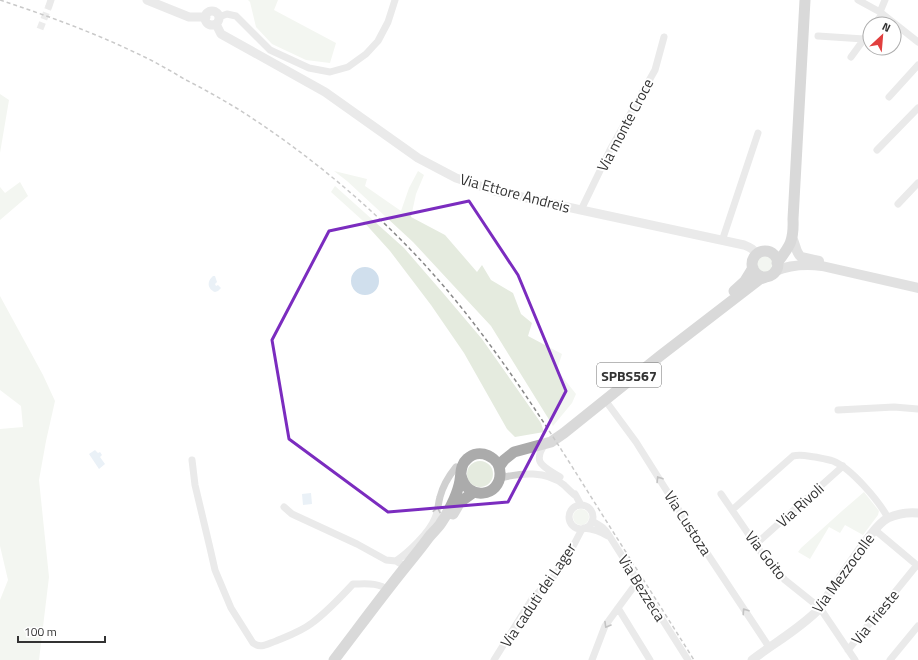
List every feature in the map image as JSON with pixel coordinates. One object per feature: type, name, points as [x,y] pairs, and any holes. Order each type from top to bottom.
[{"type":"main road","points":[[773,270],[790,246],[792,238],[805,0]]},
{"type":"main road","points":[[793,219],[786,242],[778,252],[763,252],[756,255],[752,263],[754,271],[759,275],[773,270],[794,266],[816,265],[918,288]]},
{"type":"main road","points":[[792,238],[797,252],[801,257],[918,284]]},
{"type":"main road","points":[[771,253],[774,255],[773,270]]},
{"type":"main road","points":[[773,270],[818,261]]},
{"type":"main road","name":"SPBS567","points":[[488,455],[551,438],[738,288],[753,268]]},
{"type":"main road","name":"SPBS567","points":[[500,472],[504,460],[514,452],[552,442],[742,292],[773,270]]},
{"type":"main road","points":[[479,454],[488,455],[493,458],[497,462],[500,472],[496,486],[492,490],[478,493],[466,487],[458,471],[468,458],[479,454]]},
{"type":"main road","points":[[334,660],[441,523],[460,484],[458,471]]},
{"type":"main road","points":[[341,660],[388,597],[452,517],[460,502],[474,492]]},
{"type":"street","name":"Via Ettore Andreis","points":[[147,0],[189,17],[206,17],[206,22],[208,24],[213,25],[217,20]]},
{"type":"street","points":[[217,20],[227,14],[236,16],[270,50],[309,68],[330,72],[348,67],[366,54],[378,42],[388,22],[395,0]]},
{"type":"street","points":[[858,0],[881,13],[918,42]]},
{"type":"street","points":[[879,16],[885,0]]},
{"type":"street","name":"Via Ettore Andreis","points":[[217,20],[221,34],[325,92],[418,158],[456,178],[495,190],[748,247],[754,251],[756,255]]},
{"type":"street","points":[[818,36],[862,39]]},
{"type":"street","name":"Via monte Croce","points":[[581,210],[610,150],[655,70],[664,37]]},
{"type":"street","points":[[851,57],[862,42]]},
{"type":"street","points":[[889,97],[918,65]]},
{"type":"street","points":[[877,150],[918,108]]},
{"type":"street","points":[[722,241],[758,133]]},
{"type":"street","points":[[898,204],[918,183]]},
{"type":"street","name":"Via Custoza","points":[[605,400],[636,442],[687,523],[769,647]]},
{"type":"street","points":[[838,410],[894,407],[918,409]]},
{"type":"street","name":"Via Bezzeca","points":[[545,444],[540,451],[539,457],[542,466],[572,487],[578,506]]},
{"type":"street","points":[[732,510],[793,456],[800,454],[833,461],[843,466],[858,480],[877,502],[888,518]]},
{"type":"street","points":[[192,460],[195,485],[215,570],[230,608],[253,643],[258,646],[264,645],[299,632],[312,624],[327,611],[353,584],[382,585],[388,590]]},
{"type":"street","name":"Via Rivoli","points":[[756,544],[843,466]]},
{"type":"street","points":[[396,561],[413,547],[431,526],[436,517],[440,496],[446,480],[458,471]]},
{"type":"street","name":"Via Bezzeca","points":[[500,472],[511,475],[540,474],[552,478],[564,485],[576,496]]},
{"type":"street","name":"Via Bezzeca","points":[[567,488],[578,506]]},
{"type":"street","name":"Via Goito","points":[[721,494],[767,561],[785,580],[820,608],[855,660]]},
{"type":"street","name":"Via Bezzeca","points":[[583,528],[575,527],[571,522],[569,515],[570,512],[578,506],[585,506],[591,510],[592,521],[607,531],[688,660]]},
{"type":"street","points":[[284,507],[292,514],[345,540],[357,544],[386,560],[396,561],[406,567]]},
{"type":"street","name":"Via Mezzocolle","points":[[752,660],[798,628],[820,608],[855,555],[880,524],[888,518],[896,515],[910,512],[918,513]]},
{"type":"street","points":[[583,528],[592,521]]},
{"type":"street","points":[[583,528],[603,532],[610,537]]},
{"type":"street","name":"Via caduti dei Lager","points":[[494,660],[532,599],[555,575],[568,556],[583,528]]},
{"type":"street","points":[[875,530],[918,566]]},
{"type":"street","name":"Via Trieste","points":[[848,650],[918,566]]},
{"type":"street","points":[[592,660],[605,626],[635,585],[639,583]]},
{"type":"street","points":[[618,608],[650,660]]},
{"type":"street","points":[[890,660],[917,630]]},
{"type":"highlighted area","points":[[469,201],[518,275],[566,391],[508,502],[388,512],[289,439],[272,340],[329,231]]},
{"type":"shaded area","points":[[248,0],[278,0],[274,10],[336,43],[330,63],[306,60],[272,44],[256,27],[250,2]]},
{"type":"shaded area","points":[[0,94],[9,100],[0,153]]},
{"type":"shaded area","points":[[334,171],[367,179],[365,186],[401,211],[409,188],[418,171],[424,175],[416,194],[411,217],[445,235],[477,272],[482,265],[491,280],[513,293],[521,314],[532,323],[528,336],[562,354],[557,370],[576,394],[572,403],[553,426],[491,326],[413,242],[347,181]]},
{"type":"shaded area","points":[[20,182],[28,196],[0,220],[0,187],[5,193]]},
{"type":"shaded area","points":[[335,186],[404,248],[443,293],[482,339],[541,423],[544,432],[515,437],[507,429],[464,353],[431,305],[390,251],[362,220],[331,192]]},
{"type":"shaded area","points":[[765,256],[772,261],[773,264],[768,271],[765,272],[758,267],[757,264],[762,257]]},
{"type":"shaded area","points":[[0,296],[43,375],[55,401],[39,480],[49,577],[39,660],[0,660],[0,600],[8,580],[0,546],[0,429],[23,427],[21,406],[0,390]]},
{"type":"shaded area","points":[[480,461],[489,465],[493,474],[489,483],[480,487],[471,483],[467,474],[471,465]]},
{"type":"shaded area","points":[[864,492],[879,511],[878,515],[863,535],[845,525],[840,533],[829,527],[810,559],[798,552],[801,548]]},
{"type":"shaded area","points":[[581,509],[588,514],[589,517],[584,524],[581,525],[574,520],[573,517],[578,510]]},
{"type":"water","points":[[365,267],[375,271],[379,281],[375,291],[365,295],[355,291],[351,281],[355,271]]},
{"type":"water","points":[[213,276],[215,276],[217,282],[215,284],[216,286],[218,285],[221,288],[215,292],[209,287],[209,281]]},
{"type":"water","points":[[95,450],[98,453],[100,452],[102,455],[100,457],[105,464],[99,469],[89,454]]},
{"type":"water","points":[[311,493],[312,504],[303,505],[302,494]]},
{"type":"tunnel","points":[[40,29],[49,6]]},
{"type":"railway","points":[[0,0],[117,44],[141,55],[219,98],[267,128],[295,148],[322,169],[375,215],[424,264],[466,313],[484,337],[551,434],[694,660]]}]
